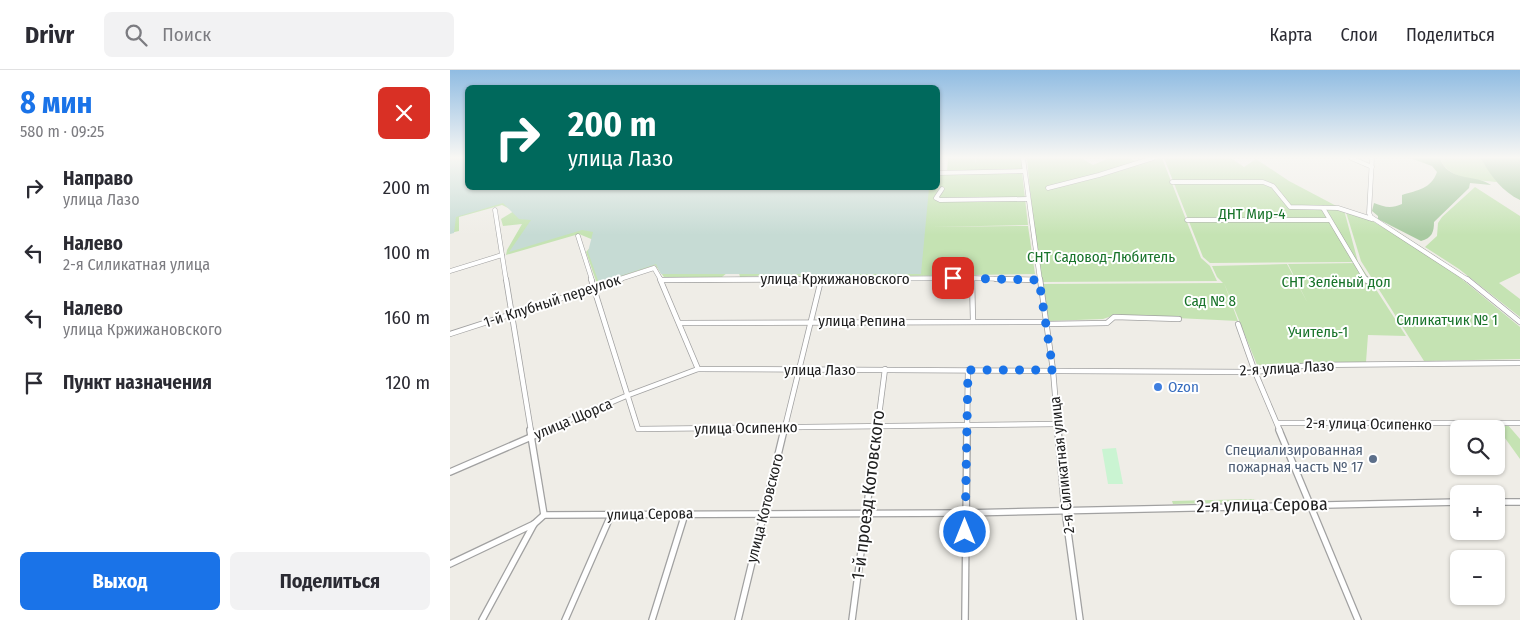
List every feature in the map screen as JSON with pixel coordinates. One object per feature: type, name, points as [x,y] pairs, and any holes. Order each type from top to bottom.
[{"type":"street","name":"2-я Силикатная улица","points":[[1026,184],[1053,370],[1056,424],[1065,510],[1080,620]]},
{"type":"street","points":[[1048,188],[1066,184]]},
{"type":"street","points":[[1267,184],[1273,186],[1290,207],[1346,209],[1375,220],[1457,271],[1520,322]]},
{"type":"street","points":[[1371,184],[1369,213],[1375,220]]},
{"type":"street","points":[[942,189],[936,198],[940,200],[1028,199]]},
{"type":"street","points":[[1323,208],[1367,281]]},
{"type":"street","points":[[450,564],[534,524],[544,515],[495,210]]},
{"type":"street","points":[[1187,220],[1329,220]]},
{"type":"street","name":"улица Осипенко","points":[[578,236],[626,396],[638,429],[1056,424]]},
{"type":"street","points":[[450,271],[502,255]]},
{"type":"street","name":"1-й Клубный переулок","points":[[450,334],[654,268],[661,280]]},
{"type":"street","points":[[972,278],[973,322]]},
{"type":"street","name":"улица Кржижановского","points":[[661,280],[972,278],[1039,280]]},
{"type":"street","points":[[661,280],[698,369]]},
{"type":"street","name":"улица Котовского","points":[[738,620],[821,280]]},
{"type":"street","name":"улица Репина","points":[[679,323],[811,321],[1107,323],[1114,317],[1179,318]]},
{"type":"street","points":[[1238,324],[1255,372],[1358,620]]},
{"type":"street","name":"2-я улица Лазо","points":[[1053,370],[1255,372],[1310,365],[1520,363]]},
{"type":"street","name":"улица Щорса","points":[[450,472],[626,396],[698,369]]},
{"type":"street","name":"улица Лазо","points":[[698,369],[1053,370]]},
{"type":"street","name":"1-й проезд Котовского","points":[[852,620],[885,369]]},
{"type":"street","points":[[965,620],[968,370]]},
{"type":"street","name":"2-я улица Осипенко","points":[[1277,423],[1520,423]]},
{"type":"street","name":"2-я улица Серова","points":[[1065,510],[1450,502]]},
{"type":"street","points":[[1505,502],[1520,502]]},
{"type":"street","name":"улица Серова","points":[[544,515],[965,513],[1065,510]]},
{"type":"street","points":[[652,620],[685,514]]},
{"type":"street","points":[[565,620],[611,515]]},
{"type":"street","points":[[482,620],[534,524]]},
{"type":"green space","points":[[450,184],[465,184],[465,190],[940,190],[940,184],[1023,184],[1028,225],[930,227],[1028,226],[1035,274],[776,278],[773,275],[740,277],[738,269],[732,269],[722,277],[664,277],[655,265],[597,284],[586,252],[596,241],[579,234],[506,255],[522,224],[503,226],[501,219],[514,211],[502,205],[459,217],[459,231],[450,233]]},
{"type":"green space","name":"СНТ Садовод-Любитель","points":[[1029,184],[1172,184],[1201,258],[1210,266],[1217,281],[1040,282]]},
{"type":"green space","name":"ДНТ Мир-4","points":[[1174,184],[1294,184],[1344,210],[1358,262],[1210,263],[1203,257]]},
{"type":"green space","points":[[1470,184],[1469,188],[1434,222],[1433,232],[1425,240],[1421,241],[1378,219],[1378,216],[1372,211],[1374,203],[1381,206],[1394,207],[1402,204],[1402,195],[1428,185]]},
{"type":"green space","points":[[1499,184],[1520,184],[1520,200],[1508,193]]},
{"type":"green space","points":[[1475,187],[1520,216],[1520,273],[1499,283],[1520,299],[1520,317],[1459,269],[1425,247],[1437,236],[1438,223],[1442,217]]},
{"type":"green space","name":"Силикатчик № 1","points":[[1346,212],[1374,222],[1446,266],[1520,327],[1520,359],[1424,361],[1361,261]]},
{"type":"green space","points":[[1359,263],[1406,336],[1368,335],[1366,362],[1257,365],[1224,283],[1238,321],[1115,315],[1103,319],[1049,321],[1042,284],[1223,283],[1217,277],[1212,266],[1287,264],[1307,302],[1288,264]]},
{"type":"green space","points":[[1507,424],[1520,439],[1520,459],[1505,438],[1505,425]]},
{"type":"green space","points":[[1116,448],[1123,484],[1108,484],[1102,449]]},
{"type":"green space","points":[[1254,499],[1255,502],[1173,504],[1172,501]]},
{"type":"shaded area","points":[[450,184],[465,184],[465,190],[929,190],[921,274],[661,274],[656,264],[599,283],[588,252],[593,232],[582,230],[509,252],[531,220],[519,219],[503,203],[456,217],[454,233],[450,234]]},
{"type":"place","name":"Ozon","points":[[1158,387]]},
{"type":"place","name":"Специализированная пожарная часть № 17","points":[[1373,459]]},
{"type":"route","points":[[953,278],[1039,280],[1053,370],[968,370],[965,532]]},
{"type":"park label","name":"СНТ Зелёный дол","points":[[1336,282]]},
{"type":"park label","name":"Сад № 8","points":[[1210,301]]},
{"type":"park label","name":"Учитель-1","points":[[1318,332]]}]
